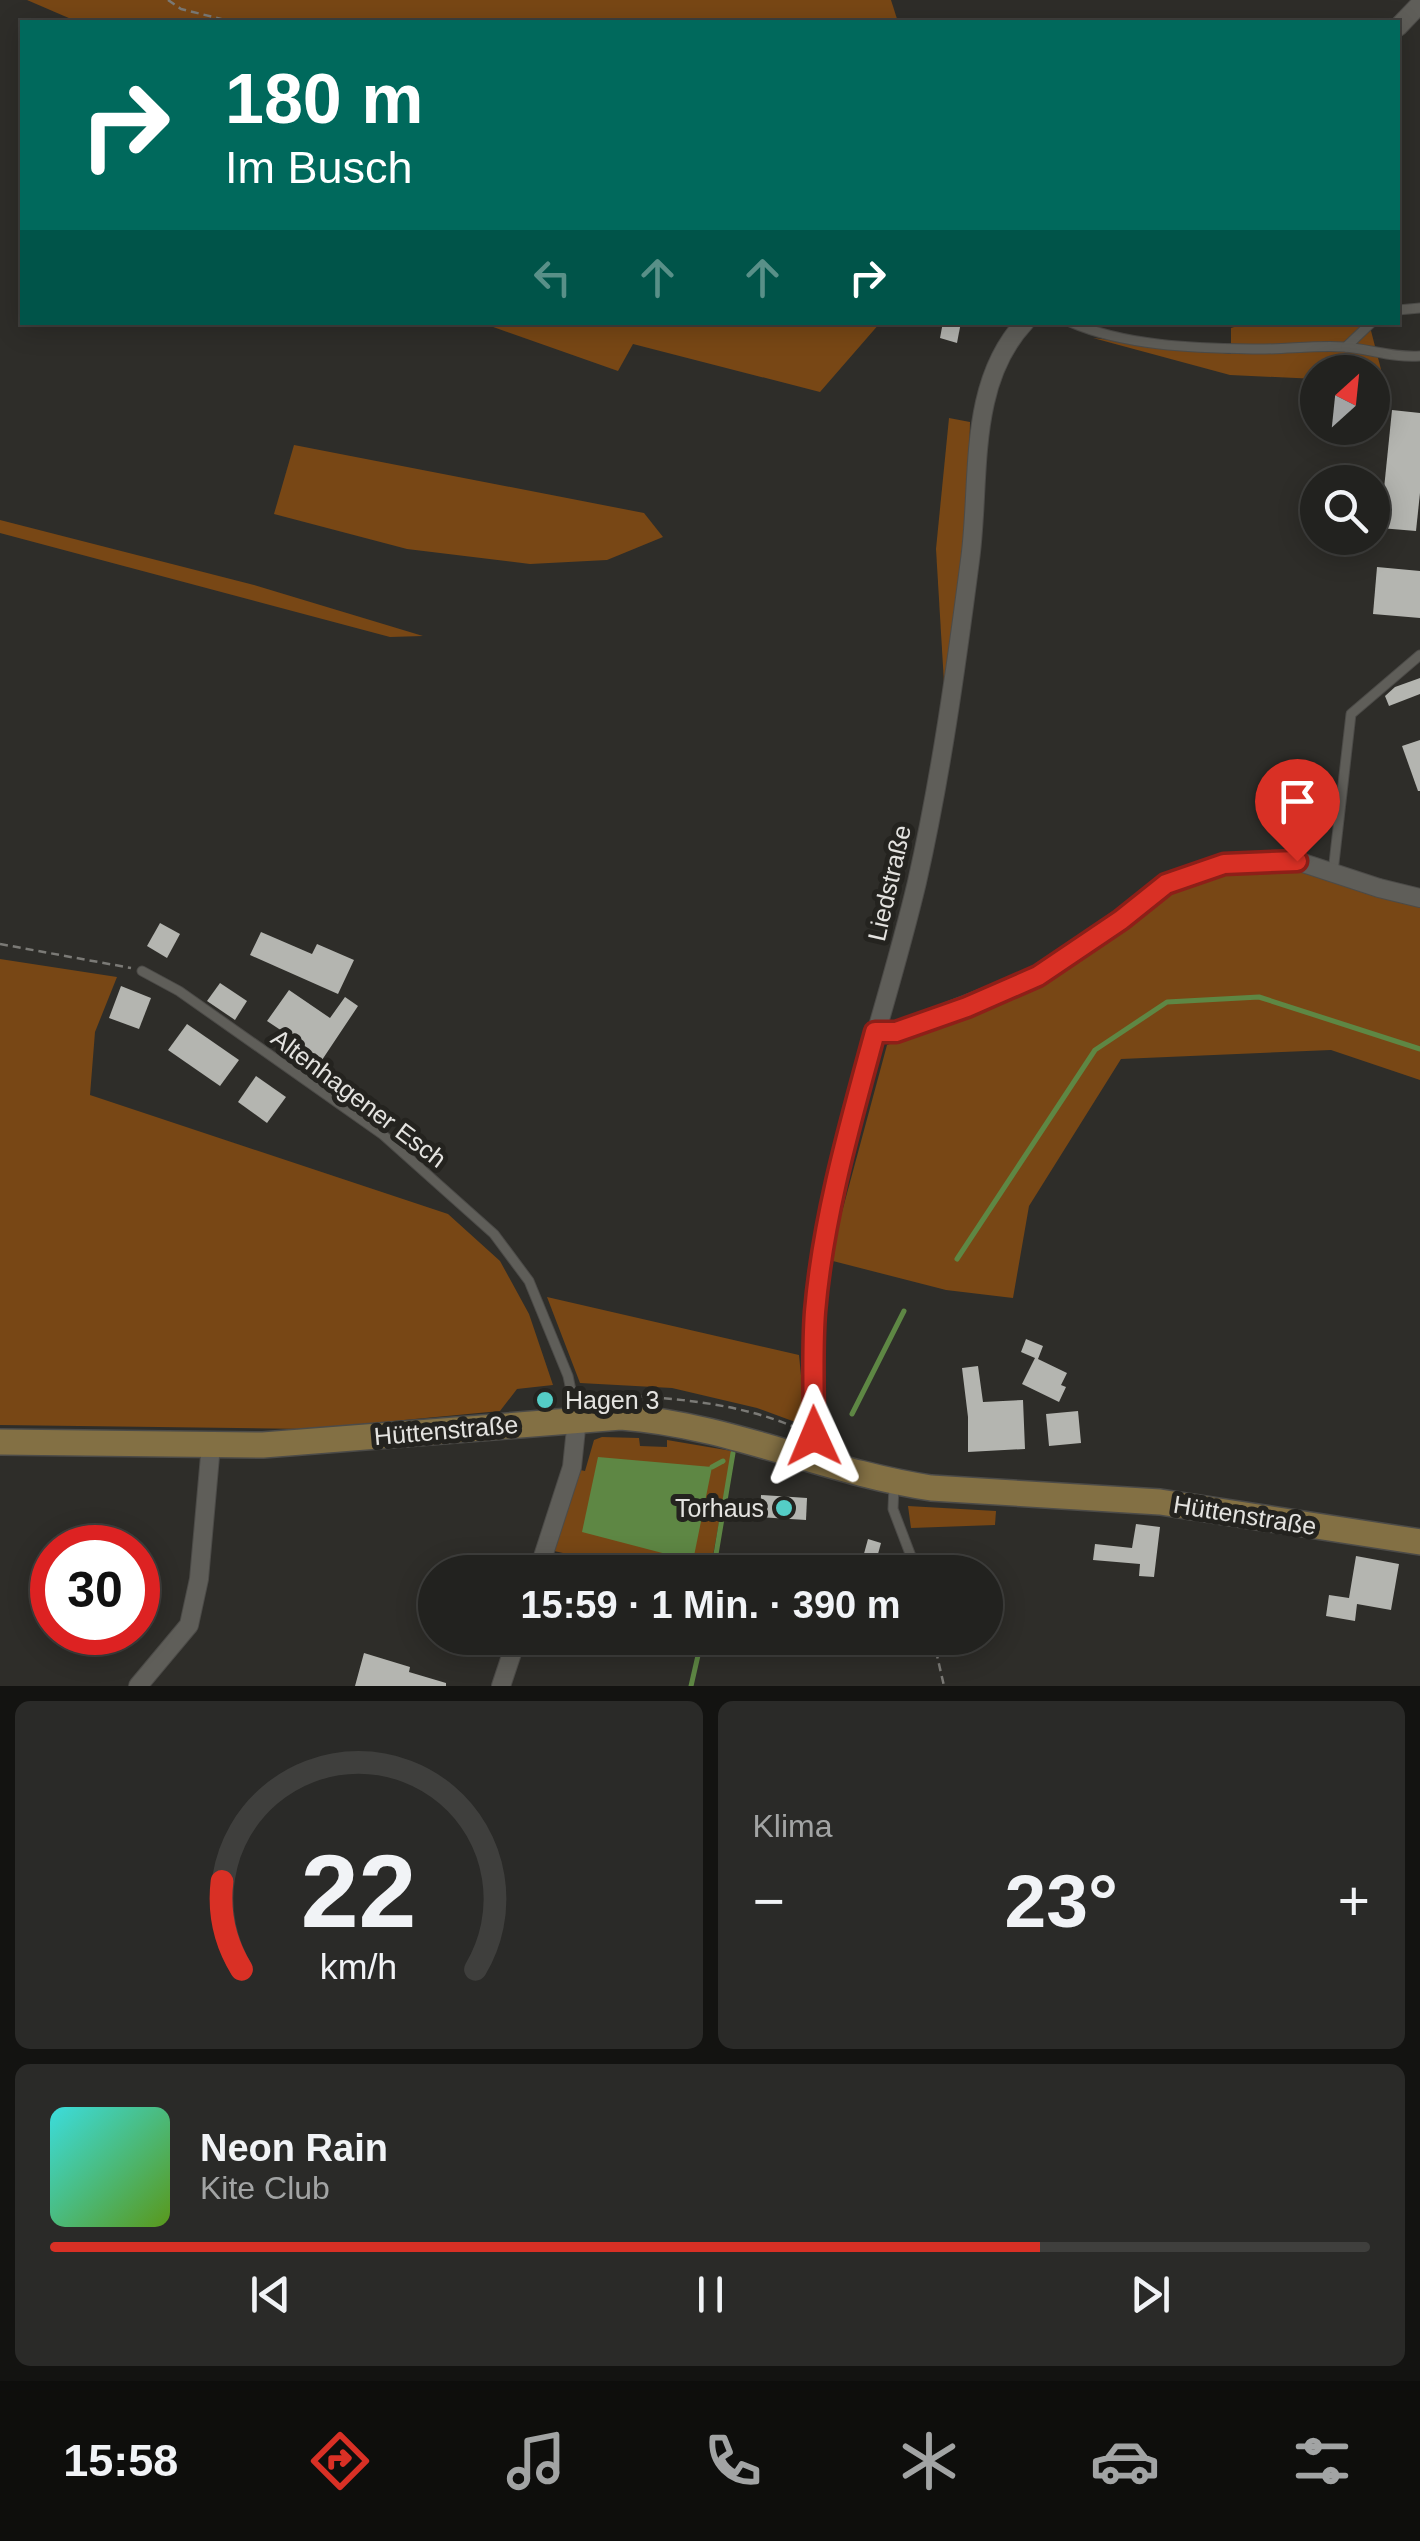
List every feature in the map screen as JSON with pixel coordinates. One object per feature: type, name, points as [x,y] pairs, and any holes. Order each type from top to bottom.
[{"type":"main road","name":"Hüttenstraße","points":[[0,1442],[314,1442],[620,1417],[678,1422],[894,1483],[1160,1502],[1420,1542]]},
{"type":"street","points":[[1400,24],[1420,4]]},
{"type":"street","name":"Liedstraße","points":[[810,1460],[820,1273],[842,1152],[913,898],[936,793],[976,520],[987,390],[999,356],[1023,325]]},
{"type":"street","points":[[875,1032],[896,1032],[1038,976],[1106,931],[1166,884],[1224,864],[1297,861],[1420,898]]},
{"type":"street","points":[[544,1555],[572,1467],[578,1419]]},
{"type":"street","points":[[138,1686],[189,1625],[199,1578],[210,1445]]},
{"type":"street","points":[[501,1686],[511,1655]]},
{"type":"lane","points":[[1076,325],[1096,334],[1168,344],[1251,349],[1346,347],[1377,355],[1420,356]]},
{"type":"lane","points":[[1346,347],[1369,325]]},
{"type":"lane","points":[[1333,872],[1351,714],[1420,654]]},
{"type":"lane","name":"Altenhagener Esch","points":[[142,971],[179,991],[382,1134],[494,1234],[529,1281],[568,1376],[578,1419]]},
{"type":"lane","points":[[894,1483],[893,1508],[911,1555]]},
{"type":"path","points":[[168,0],[182,9],[225,20]]},
{"type":"path","points":[[0,944],[38,953],[92,958],[142,971]]},
{"type":"path","points":[[937,1655],[944,1686]]},
{"type":"shaded area","points":[[27,0],[891,0],[897,20],[73,20]]},
{"type":"shaded area","points":[[488,325],[877,325],[820,392],[633,344],[618,371]]},
{"type":"shaded area","points":[[1241,325],[1370,325],[1377,355],[1300,355],[1300,378],[1230,375],[1093,338],[1231,354],[1231,328]]},
{"type":"shaded area","points":[[949,418],[970,422],[967,537],[944,683],[936,549]]},
{"type":"shaded area","points":[[294,445],[644,513],[663,537],[607,560],[530,564],[407,549],[274,514]]},
{"type":"shaded area","points":[[0,520],[254,585],[423,636],[390,637],[0,533]]},
{"type":"shaded area","points":[[1297,870],[1420,902],[1420,1080],[1331,1050],[1121,1059],[1029,1206],[1013,1298],[946,1290],[829,1260],[887,1045],[1047,984],[1167,893],[1223,872]]},
{"type":"shaded area","points":[[0,959],[117,977],[95,1032],[90,1095],[448,1214],[500,1261],[529,1314],[553,1385],[517,1389],[500,1411],[308,1429],[0,1425]]},
{"type":"shaded area","points":[[547,1297],[799,1355],[806,1426],[757,1408],[672,1388],[580,1383]]},
{"type":"shaded area","points":[[639,1438],[640,1446],[667,1447],[667,1440],[732,1451],[713,1555],[572,1555],[554,1551],[580,1470],[585,1471],[594,1440]]},
{"type":"shaded area","points":[[598,1457],[712,1467],[694,1555],[670,1555],[582,1532]]},
{"type":"shaded area","points":[[908,1506],[996,1511],[995,1525],[911,1528]]},
{"type":"building","points":[[942,325],[960,325],[957,343],[940,338]]},
{"type":"building","points":[[1392,410],[1420,413],[1416,531],[1390,529],[1390,465],[1386,465]]},
{"type":"building","points":[[1377,567],[1420,571],[1420,618],[1373,614]]},
{"type":"building","points":[[1420,678],[1420,694],[1389,706],[1385,696],[1395,687]]},
{"type":"building","points":[[1420,740],[1420,791],[1418,791],[1402,746]]},
{"type":"building","points":[[160,923],[180,934],[167,958],[147,946]]},
{"type":"building","points":[[261,932],[312,954],[317,944],[354,960],[338,994],[250,955]]},
{"type":"building","points":[[220,983],[247,1001],[235,1020],[207,1001]]},
{"type":"building","points":[[121,986],[151,998],[139,1029],[109,1018]]},
{"type":"building","points":[[289,990],[330,1018],[345,997],[358,1006],[314,1072],[297,1060],[306,1047],[267,1021]]},
{"type":"building","points":[[187,1024],[239,1060],[220,1086],[168,1050]]},
{"type":"building","points":[[256,1076],[286,1097],[267,1123],[238,1102]]},
{"type":"building","points":[[1026,1339],[1043,1346],[1038,1359],[1067,1373],[1059,1402],[1022,1384],[1035,1358],[1021,1352]]},
{"type":"building","points":[[978,1366],[983,1402],[1023,1400],[1025,1449],[968,1452],[962,1368]]},
{"type":"building","points":[[1078,1411],[1081,1443],[1049,1446],[1046,1414]]},
{"type":"building","name":"Torhaus","points":[[761,1495],[807,1498],[806,1520],[760,1517]]},
{"type":"building","points":[[1136,1524],[1160,1527],[1154,1577],[1139,1576],[1140,1564],[1093,1560],[1095,1544],[1132,1548]]},
{"type":"building","points":[[868,1539],[881,1543],[878,1555],[864,1555]]},
{"type":"building","points":[[1356,1556],[1399,1564],[1391,1610],[1357,1604],[1355,1621],[1326,1616],[1329,1595],[1349,1598]]},
{"type":"building","points":[[364,1653],[410,1667],[409,1672],[446,1686],[355,1686]]},
{"type":"waterway","points":[[957,1259],[1095,1050],[1167,1002],[1259,997],[1420,1049]]},
{"type":"waterway","points":[[852,1414],[904,1311]]},
{"type":"waterway","points":[[716,1555],[733,1453]]},
{"type":"waterway","points":[[712,1467],[723,1461]]},
{"type":"waterway","points":[[691,1686],[698,1655]]},
{"type":"place","name":"Hagen 3","points":[[545,1400]]},
{"type":"place","name":"Torhaus","points":[[784,1508]]},
{"type":"route","points":[[814,1436],[815,1312],[824,1244],[842,1152],[875,1032],[896,1032],[1038,976],[1166,884],[1224,864],[1297,861]]}]
